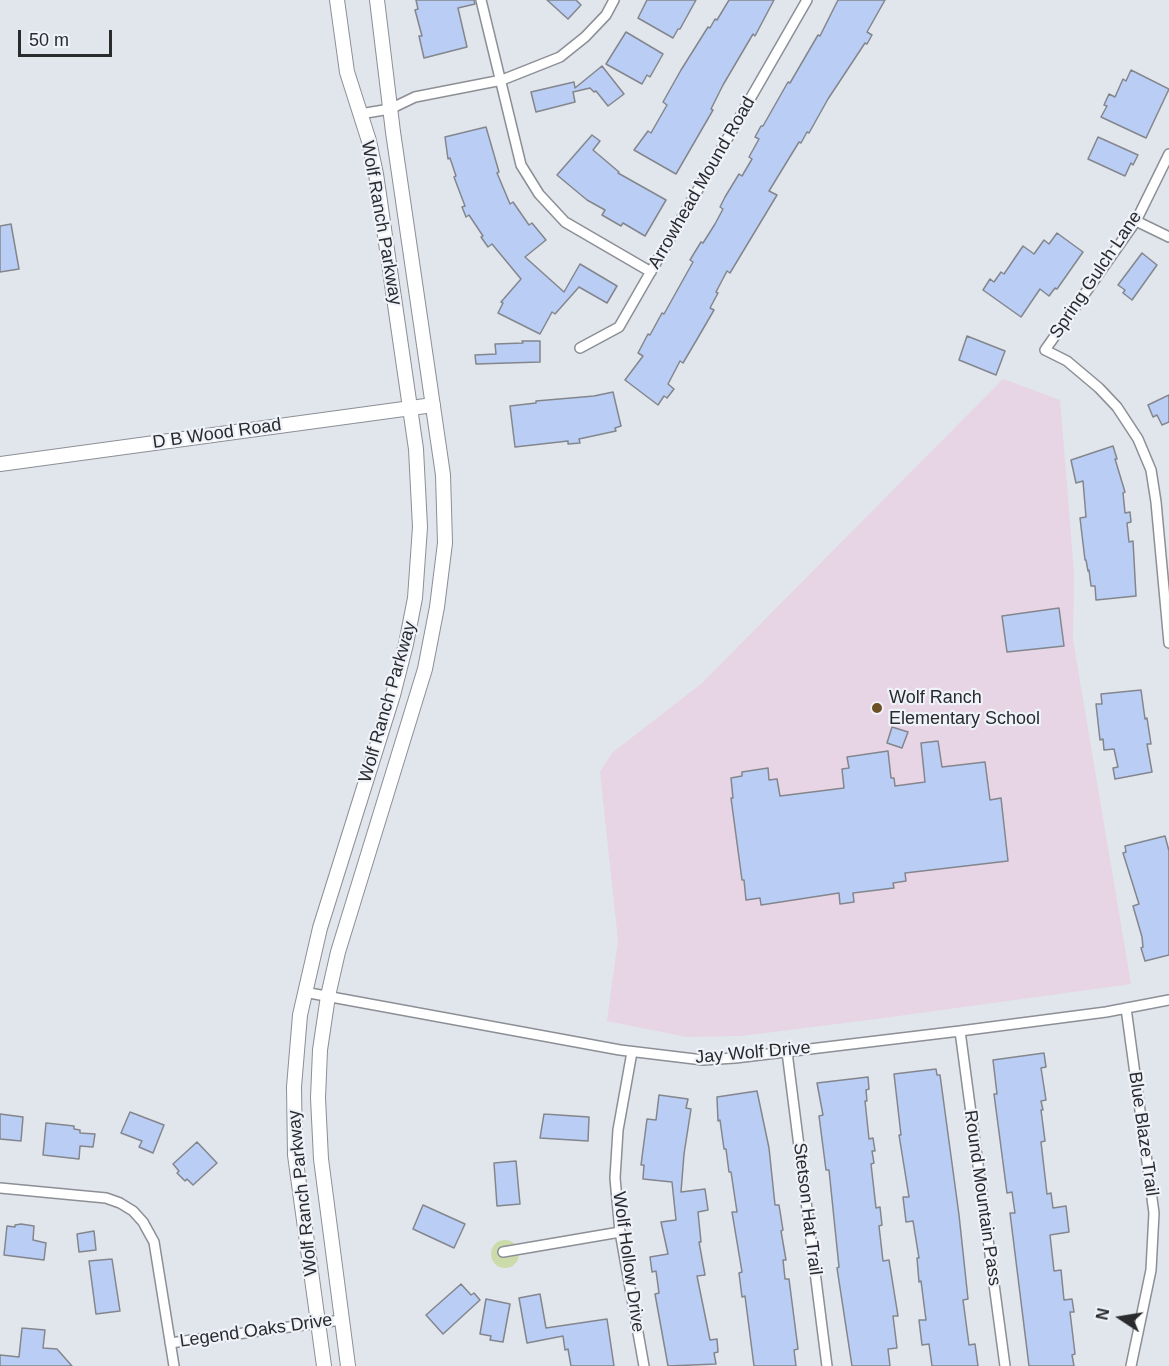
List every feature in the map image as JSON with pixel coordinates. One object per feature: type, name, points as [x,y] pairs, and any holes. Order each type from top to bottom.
[{"type":"street","name":"Wolf Ranch Parkway","points":[[324,1366],[298,1177],[294,1134],[295,1064],[304,992],[320,928],[393,695],[411,621],[418,574],[420,527],[418,468],[376,174],[369,141],[347,72],[337,0]]},
{"type":"street","name":"Wolf Ranch Parkway","points":[[348,1366],[321,1159],[320,1050],[328,996],[338,952],[420,690],[434,628],[443,563],[445,524],[443,475],[390,109],[377,0]]},
{"type":"street","points":[[481,0],[521,165],[538,194],[565,222],[651,272]]},
{"type":"street","points":[[360,114],[390,109],[415,97],[502,80],[560,57],[585,37],[606,15],[614,0]]},
{"type":"street","name":"Arrowhead Mound Road","points":[[580,348],[620,327],[807,0]]},
{"type":"street","name":"Spring Gulch Lane","points":[[1169,154],[1136,221],[1045,350],[1067,361],[1099,387],[1117,407],[1138,439],[1151,470],[1156,502],[1169,643]]},
{"type":"street","points":[[1136,221],[1169,237]]},
{"type":"street","name":"D B Wood Road","points":[[0,464],[433,405]]},
{"type":"street","name":"Jay Wolf Drive","points":[[304,992],[632,1052],[686,1059],[719,1060],[960,1031],[1169,1000]]},
{"type":"street","name":"Blue Blaze Trail","points":[[1126,1008],[1154,1213],[1151,1270],[1131,1366]]},
{"type":"street","name":"Round Mountain Pass","points":[[960,1031],[1005,1366]]},
{"type":"street","name":"Wolf Hollow Drive","points":[[632,1052],[616,1153],[615,1178],[620,1232],[644,1366]]},
{"type":"street","name":"Stetson Hat Trail","points":[[787,1052],[827,1366]]},
{"type":"street","points":[[0,1188],[106,1198],[133,1211],[147,1228],[154,1242],[174,1366]]},
{"type":"street","points":[[503,1252],[620,1232]]},
{"type":"street","name":"Legend Oaks Drive","points":[[170,1343],[341,1320]]},
{"type":"shaded area","name":"Wolf Ranch Elementary School","points":[[1003,379],[1060,400],[1074,572],[1073,640],[1131,984],[741,1036],[687,1037],[607,1021],[618,940],[600,772],[612,753],[701,684]]},
{"type":"green space","points":[[505,1240],[515,1244],[519,1254],[515,1264],[505,1268],[495,1264],[491,1254],[495,1244]]},
{"type":"building","points":[[416,0],[474,0],[475,4],[458,8],[467,47],[424,58],[419,36],[422,36],[415,10],[418,9]]},
{"type":"building","points":[[547,0],[576,0],[581,5],[568,19]]},
{"type":"building","points":[[647,0],[696,0],[673,38],[638,18]]},
{"type":"building","points":[[729,0],[774,0],[755,36],[753,34],[723,85],[711,109],[713,110],[676,174],[634,150],[648,131],[651,133],[667,105],[663,102],[681,70],[708,27],[710,28],[715,19],[717,20]]},
{"type":"building","points":[[838,0],[885,0],[867,32],[872,35],[867,44],[865,43],[828,99],[809,133],[807,132],[801,143],[799,142],[769,191],[777,195],[730,273],[727,271],[710,308],[714,310],[683,363],[680,361],[668,384],[674,389],[667,398],[664,396],[658,405],[625,380],[643,356],[638,353],[662,313],[664,314],[693,262],[690,260],[715,224],[723,209],[720,207],[725,197],[739,174],[742,176],[752,159],[749,157],[759,139],[755,137],[761,126],[818,35],[820,36]]},
{"type":"building","points":[[626,32],[663,54],[650,77],[647,75],[642,84],[606,64]]},
{"type":"building","points":[[602,66],[624,94],[608,106],[596,91],[590,88],[573,92],[575,102],[536,112],[531,92],[574,82],[575,88]]},
{"type":"building","points":[[1131,70],[1169,89],[1146,138],[1101,117],[1107,106],[1104,105],[1109,94],[1115,97],[1123,79],[1126,81]]},
{"type":"building","points":[[486,127],[499,172],[497,173],[510,204],[513,202],[529,225],[532,223],[546,240],[525,257],[564,292],[580,264],[617,286],[607,303],[579,287],[555,314],[552,312],[540,334],[498,313],[503,303],[501,302],[521,279],[492,244],[488,247],[469,215],[466,217],[462,207],[465,206],[454,177],[456,176],[450,158],[448,159],[445,137]]},
{"type":"building","points":[[592,135],[600,141],[593,150],[618,173],[666,200],[645,236],[623,223],[621,226],[602,215],[605,210],[587,200],[557,175]]},
{"type":"building","points":[[1098,137],[1138,155],[1125,176],[1088,159]]},
{"type":"building","points":[[11,224],[19,269],[0,272],[0,226]]},
{"type":"building","points":[[1057,233],[1083,252],[1057,289],[1055,288],[1049,296],[1040,289],[1021,317],[983,290],[990,279],[994,282],[1001,272],[1004,274],[1023,246],[1034,254],[1044,240],[1049,244]]},
{"type":"building","points":[[1142,253],[1157,265],[1132,300],[1123,293],[1125,290],[1118,285]]},
{"type":"building","points":[[967,336],[1005,351],[996,375],[959,360]]},
{"type":"building","points":[[522,341],[540,341],[540,362],[476,364],[475,355],[496,354],[495,344],[523,343]]},
{"type":"building","points":[[613,392],[621,426],[615,428],[616,431],[579,439],[580,443],[568,444],[568,441],[515,447],[510,406]]},
{"type":"building","points":[[1169,395],[1169,422],[1162,425],[1157,415],[1153,417],[1148,405]]},
{"type":"building","points":[[1113,446],[1125,492],[1123,493],[1125,513],[1130,512],[1131,522],[1127,523],[1129,542],[1133,541],[1136,596],[1096,600],[1095,586],[1091,586],[1085,560],[1080,518],[1086,517],[1083,481],[1076,483],[1071,460]]},
{"type":"building","points":[[1059,608],[1064,646],[1007,652],[1002,616]]},
{"type":"building","points":[[1141,690],[1151,744],[1147,744],[1152,772],[1115,779],[1113,768],[1118,767],[1114,749],[1104,750],[1103,739],[1100,740],[1096,704],[1102,704],[1101,694]]},
{"type":"building","points":[[892,727],[908,732],[902,748],[887,743]]},
{"type":"building","points":[[938,741],[942,767],[985,762],[990,800],[1001,798],[1008,861],[905,873],[906,881],[893,883],[894,888],[853,893],[854,902],[840,904],[839,893],[761,905],[760,898],[746,900],[731,798],[733,798],[731,778],[742,776],[742,772],[768,768],[769,780],[777,779],[780,796],[844,788],[842,769],[849,768],[847,757],[888,751],[891,778],[894,778],[895,786],[925,782],[921,743]]},
{"type":"building","points":[[1165,836],[1169,851],[1169,955],[1145,961],[1141,948],[1143,947],[1142,937],[1133,906],[1139,904],[1123,853],[1126,852],[1125,846]]},
{"type":"building","points":[[1044,1053],[1046,1067],[1041,1068],[1046,1100],[1041,1101],[1043,1110],[1041,1110],[1045,1141],[1041,1142],[1047,1194],[1051,1193],[1053,1208],[1066,1206],[1069,1232],[1050,1235],[1054,1271],[1061,1270],[1064,1300],[1072,1299],[1074,1312],[1070,1312],[1075,1354],[1072,1355],[1074,1366],[1029,1366],[1010,1213],[1015,1213],[1012,1192],[1007,1193],[994,1094],[997,1094],[993,1060]]},
{"type":"building","points":[[936,1069],[937,1075],[940,1075],[959,1215],[968,1299],[963,1300],[969,1345],[975,1344],[978,1366],[932,1366],[929,1344],[922,1345],[919,1320],[926,1320],[921,1281],[919,1282],[917,1258],[919,1258],[913,1221],[906,1222],[903,1197],[909,1197],[899,1135],[901,1135],[894,1074]]},
{"type":"building","points":[[868,1077],[869,1089],[866,1090],[867,1101],[865,1101],[869,1139],[873,1138],[875,1151],[872,1151],[874,1163],[871,1164],[876,1208],[880,1207],[882,1225],[879,1226],[883,1261],[889,1260],[898,1316],[893,1316],[897,1348],[888,1349],[890,1366],[852,1366],[837,1268],[839,1267],[829,1170],[826,1170],[819,1116],[823,1115],[817,1083]]},
{"type":"building","points":[[757,1091],[769,1148],[775,1205],[779,1205],[783,1230],[781,1231],[786,1260],[783,1260],[785,1279],[789,1279],[798,1349],[794,1350],[796,1366],[754,1366],[745,1296],[742,1297],[739,1273],[742,1272],[732,1212],[737,1212],[731,1172],[729,1172],[726,1149],[724,1149],[720,1120],[718,1121],[717,1097]]},
{"type":"building","points":[[659,1095],[688,1099],[686,1108],[691,1109],[681,1192],[705,1189],[708,1210],[698,1212],[701,1242],[699,1242],[705,1275],[697,1276],[710,1340],[717,1339],[718,1352],[714,1353],[716,1364],[668,1366],[655,1294],[659,1293],[656,1271],[652,1272],[650,1257],[668,1254],[661,1222],[676,1220],[672,1182],[643,1179],[644,1165],[641,1165],[647,1119],[656,1120]]},
{"type":"building","points":[[130,1112],[164,1125],[153,1153],[139,1147],[142,1141],[121,1133]]},
{"type":"building","points":[[0,1114],[23,1117],[21,1141],[0,1139]]},
{"type":"building","points":[[544,1114],[589,1117],[588,1141],[540,1138]]},
{"type":"building","points":[[46,1123],[74,1126],[74,1129],[80,1130],[80,1133],[95,1134],[93,1147],[80,1146],[79,1159],[43,1155]]},
{"type":"building","points":[[197,1142],[217,1163],[193,1185],[177,1173],[179,1171],[173,1164]]},
{"type":"building","points":[[516,1161],[520,1204],[497,1206],[494,1163]]},
{"type":"building","points":[[423,1205],[465,1224],[454,1248],[413,1229]]},
{"type":"building","points":[[21,1224],[34,1226],[33,1240],[46,1243],[44,1260],[4,1255],[7,1226],[15,1227]]},
{"type":"building","points":[[94,1231],[96,1250],[79,1252],[77,1234]]},
{"type":"building","points":[[112,1259],[120,1311],[96,1314],[89,1261]]},
{"type":"building","points":[[461,1284],[471,1295],[474,1293],[480,1300],[443,1334],[426,1315]]},
{"type":"building","points":[[540,1294],[546,1328],[607,1319],[614,1366],[571,1366],[563,1336],[527,1343],[519,1298]]},
{"type":"building","points":[[486,1299],[510,1304],[503,1342],[490,1340],[491,1336],[480,1334]]},
{"type":"building","points":[[22,1328],[45,1330],[43,1348],[57,1349],[72,1366],[0,1366],[0,1355],[19,1357]]},
{"type":"place","name":"Wolf Ranch Elementary School","points":[[877,708]]}]
